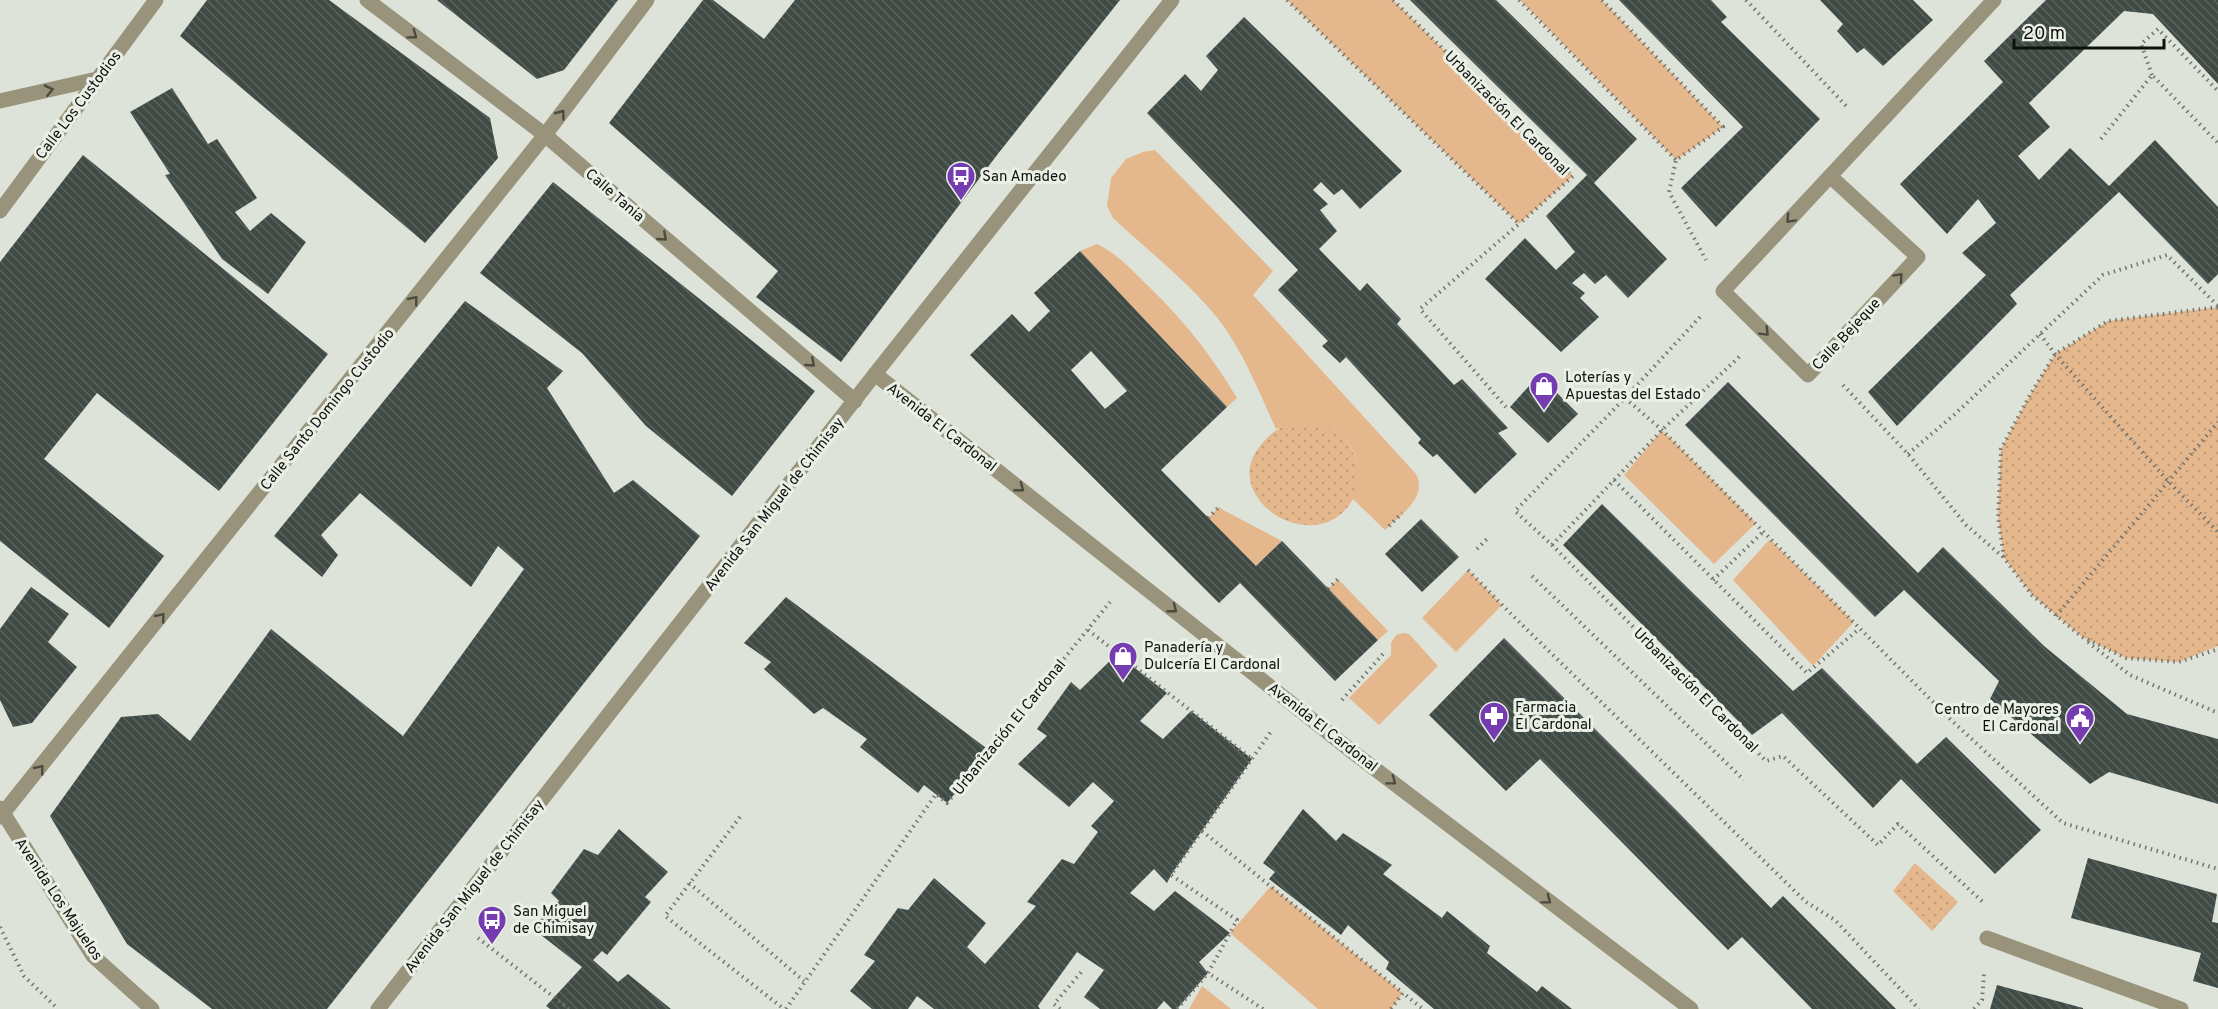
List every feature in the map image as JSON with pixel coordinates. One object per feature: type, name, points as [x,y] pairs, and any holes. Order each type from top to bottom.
[{"type":"street","name":"Calle Los Custodios","points":[[0,211],[156,0]]},
{"type":"street","name":"Calle Tania","points":[[367,0],[545,135],[855,401]]},
{"type":"street","name":"Calle Santo Domingo Custodio","points":[[1,814],[545,135],[647,0]]},
{"type":"street","name":"Avenida San Miguel de Chimisay","points":[[378,1009],[875,374],[1172,0]]},
{"type":"street","points":[[1723,291],[1994,0]]},
{"type":"street","points":[[0,101],[97,80]]},
{"type":"street","name":"Calle Bejeque","points":[[1723,291],[1808,375],[1821,362],[1918,257],[1830,176]]},
{"type":"street","name":"Avenida El Cardonal","points":[[875,374],[1354,753],[1690,1009]]},
{"type":"street","name":"Avenida Los Majuelos","points":[[1,814],[93,956],[152,1009]]},
{"type":"street","points":[[1987,938],[2181,1009]]},
{"type":"path","points":[[1287,0],[1519,224]]},
{"type":"path","name":"Urbanización El Cardonal","points":[[1394,0],[1573,176],[1420,309],[1506,407]]},
{"type":"path","points":[[1520,0],[1676,160]]},
{"type":"path","points":[[1602,0],[1724,127],[1676,160],[1670,192],[1723,291]]},
{"type":"path","points":[[1746,0],[1871,132]]},
{"type":"path","points":[[2218,92],[2158,29],[2141,44],[2152,75],[2218,143]]},
{"type":"path","points":[[2101,139],[2152,75]]},
{"type":"path","points":[[1908,454],[1954,415],[2103,275],[2167,255],[2218,307]]},
{"type":"path","name":"Urbanización El Cardonal","points":[[1723,291],[1625,398],[1515,511],[1552,545],[1766,760],[1783,756],[1878,845],[1898,824],[1986,905],[1987,938]]},
{"type":"path","points":[[2004,558],[1998,518],[2001,448],[2055,354],[2108,321],[2218,307]]},
{"type":"path","points":[[1552,545],[1662,430],[1766,333]]},
{"type":"path","points":[[2040,334],[2055,354],[2169,481],[2218,532]]},
{"type":"path","points":[[1821,362],[1908,454],[1966,525],[2004,558],[2032,595],[2130,675],[2218,713]]},
{"type":"path","points":[[1625,398],[1662,430],[1951,720],[2063,823],[2218,869]]},
{"type":"path","points":[[2056,616],[2218,422]]},
{"type":"path","points":[[1614,480],[1807,673],[1859,628]]},
{"type":"path","points":[[1208,518],[1219,507]]},
{"type":"path","points":[[1389,526],[1402,513]]},
{"type":"path","points":[[1713,580],[1764,531]]},
{"type":"path","points":[[1477,549],[1490,537]]},
{"type":"path","points":[[1468,570],[1806,902],[1835,920],[1919,1009]]},
{"type":"path","name":"Urbanización El Cardonal","points":[[1532,576],[1744,780]]},
{"type":"path","points":[[1328,589],[1338,579]]},
{"type":"path","name":"Urbanización El Cardonal","points":[[740,817],[665,916],[785,1009],[936,794],[947,803],[1104,610]]},
{"type":"path","points":[[1088,630],[1252,759]]},
{"type":"path","points":[[2082,637],[2126,658],[2179,662],[2218,649]]},
{"type":"path","points":[[1341,700],[1383,654]]},
{"type":"path","points":[[1177,1009],[1208,973],[1237,920],[1171,875],[1290,702]]},
{"type":"path","points":[[1202,831],[1423,1009]]},
{"type":"path","points":[[689,883],[804,981]]},
{"type":"path","points":[[451,917],[569,1009]]},
{"type":"path","points":[[0,927],[24,976],[58,1009]]},
{"type":"path","points":[[1060,1009],[1054,1004],[1084,969]]},
{"type":"path","points":[[1208,973],[1263,1009]]},
{"type":"path","points":[[1391,1009],[1403,993]]},
{"type":"shaded area","points":[[1287,0],[1393,0],[1573,176],[1519,224]]},
{"type":"shaded area","points":[[1520,0],[1602,0],[1723,127],[1676,160]]},
{"type":"shaded area","points":[[1155,150],[1273,271],[1253,295],[1416,474],[1419,483],[1415,498],[1405,512],[1385,530],[1353,499],[1358,479],[1357,462],[1351,448],[1342,437],[1328,429],[1312,425],[1295,425],[1276,429],[1244,359],[1219,320],[1182,280],[1113,218],[1107,206],[1111,178],[1126,159]]},
{"type":"shaded area","points":[[1097,244],[1128,266],[1195,337],[1237,398],[1227,407],[1080,251]]},
{"type":"shaded area","points":[[2218,307],[2218,646],[2179,662],[2126,658],[2082,637],[2032,595],[2004,558],[1998,517],[2001,449],[2055,354],[2108,321]]},
{"type":"shaded area","points":[[1289,425],[1312,425],[1325,427],[1335,432],[1350,447],[1358,467],[1359,478],[1353,499],[1337,517],[1318,525],[1297,524],[1277,516],[1261,503],[1251,485],[1250,466],[1260,446],[1273,433]]},
{"type":"shaded area","points":[[1662,430],[1756,523],[1714,564],[1624,475]]},
{"type":"shaded area","points":[[1219,507],[1282,541],[1256,566],[1208,518]]},
{"type":"shaded area","points":[[1770,539],[1854,622],[1813,666],[1733,580]]},
{"type":"shaded area","points":[[1468,570],[1502,605],[1456,652],[1422,618]]},
{"type":"shaded area","points":[[1338,579],[1388,631],[1378,640],[1328,589]]},
{"type":"shaded area","points":[[1409,634],[1438,666],[1379,725],[1349,698],[1391,655],[1391,643],[1396,635]]},
{"type":"shaded area","points":[[1915,863],[1958,902],[1932,931],[1893,891]]},
{"type":"shaded area","points":[[1271,886],[1403,993],[1391,1009],[1318,1009],[1230,933]]},
{"type":"shaded area","points":[[1202,986],[1231,1009],[1189,1009]]},
{"type":"building","points":[[207,0],[329,0],[490,118],[498,158],[425,243],[180,36]]},
{"type":"building","points":[[437,0],[618,0],[564,70],[537,79]]},
{"type":"building","points":[[703,0],[713,0],[764,39],[795,0],[1120,0],[997,155],[841,362],[756,297],[778,271],[609,123]]},
{"type":"building","points":[[1410,0],[1496,0],[1637,139],[1594,183],[1667,259],[1628,298],[1606,275],[1595,284],[1584,273],[1572,283],[1585,293],[1580,298],[1599,317],[1561,352],[1485,279],[1525,238],[1556,270],[1575,252],[1546,216],[1587,175]]},
{"type":"building","points":[[1619,0],[1711,0],[1727,17],[1721,22],[1820,119],[1716,227],[1681,188],[1743,127]]},
{"type":"building","points":[[1820,0],[1913,0],[1933,20],[1883,66],[1864,48],[1857,53],[1837,31],[1843,24]]},
{"type":"building","points":[[2046,0],[2218,0],[2218,84],[2153,14],[2124,11],[2029,103],[2050,127],[2018,156],[2039,180],[2070,148],[2109,186],[2155,140],[2218,207],[2218,274],[2208,284],[2119,192],[2010,295],[2017,304],[1897,426],[1868,392],[1986,275],[1962,253],[1996,223],[1978,199],[1947,234],[1900,184],[2003,82],[1984,61]]},
{"type":"building","points":[[1244,17],[1402,171],[1360,209],[1342,189],[1334,195],[1321,182],[1313,190],[1328,204],[1320,210],[1337,231],[1319,249],[1360,291],[1367,283],[1401,319],[1397,324],[1454,385],[1462,379],[1508,428],[1498,433],[1517,454],[1475,494],[1437,454],[1433,457],[1418,443],[1421,439],[1346,357],[1340,363],[1322,346],[1328,341],[1278,290],[1298,270],[1147,113],[1185,74],[1201,91],[1218,70],[1206,56]]},
{"type":"building","points":[[172,88],[208,144],[217,139],[257,198],[235,212],[250,231],[271,213],[306,242],[268,294],[222,259],[165,175],[170,174],[130,112]]},
{"type":"building","points":[[83,155],[328,354],[219,491],[97,393],[44,459],[164,556],[109,628],[0,541],[0,262]]},
{"type":"building","points":[[553,182],[815,391],[732,496],[646,426],[582,353],[480,273]]},
{"type":"building","points":[[1080,251],[1227,407],[1161,470],[1256,566],[1282,541],[1378,640],[1335,681],[1240,583],[1219,603],[970,355],[1012,314],[1029,332],[1050,311],[1034,293]],"holes":[[[1091,351],[1127,391],[1105,409],[1071,370]]]},
{"type":"building","points":[[465,301],[563,371],[547,388],[614,493],[633,480],[700,536],[327,1009],[212,1009],[127,944],[50,816],[121,717],[158,714],[190,741],[271,629],[403,736],[524,569],[498,546],[471,587],[360,493],[321,535],[338,555],[322,577],[274,536]]},
{"type":"building","name":"Loterías y Apuestas del Estado","points":[[1539,375],[1578,414],[1548,443],[1510,407]]},
{"type":"building","points":[[1728,382],[1918,573],[1943,547],[2044,646],[2127,714],[2218,739],[2218,804],[2109,772],[2090,784],[1990,699],[1999,681],[1904,590],[1875,617],[1685,425]]},
{"type":"building","points":[[1602,504],[1793,691],[1822,668],[1917,764],[1946,737],[2041,830],[1995,874],[1901,779],[1873,808],[1782,713],[1752,735],[1563,545]]},
{"type":"building","points":[[1421,519],[1459,557],[1422,592],[1385,554]]},
{"type":"building","points":[[31,587],[69,614],[48,642],[77,667],[32,723],[13,727],[0,700],[0,629]]},
{"type":"building","points":[[786,597],[990,751],[947,803],[924,785],[918,793],[860,747],[867,739],[823,708],[814,714],[764,669],[771,662],[744,643]]},
{"type":"building","points":[[1504,638],[1771,908],[1783,896],[1896,1009],[1812,1009],[1742,937],[1728,950],[1540,759],[1506,791],[1429,715]]},
{"type":"building","points":[[1117,654],[1167,693],[1140,721],[1163,739],[1191,711],[1252,759],[1167,883],[1154,869],[1130,893],[1154,911],[1175,891],[1230,933],[1199,962],[1208,973],[1177,1009],[1172,1009],[1164,1001],[1157,1009],[1100,1009],[1084,997],[1104,970],[1077,952],[1038,1006],[1040,1009],[934,1009],[917,996],[908,1009],[872,1009],[850,991],[875,961],[864,955],[898,908],[908,910],[934,878],[986,923],[967,947],[985,964],[1036,906],[1027,902],[1062,859],[1074,864],[1098,832],[1091,826],[1114,801],[1093,782],[1069,807],[1018,764],[1047,736],[1037,729],[1071,682],[1080,690]]},
{"type":"building","points":[[1303,809],[1336,841],[1343,833],[1392,865],[1383,874],[1442,918],[1447,911],[1490,946],[1487,953],[1537,992],[1542,986],[1572,1009],[1434,1009],[1386,969],[1389,962],[1348,925],[1341,935],[1269,879],[1275,872],[1263,863]]},
{"type":"building","points":[[619,829],[668,872],[645,897],[651,902],[607,955],[602,951],[593,960],[618,982],[628,974],[671,1009],[550,1009],[546,1006],[582,967],[532,928],[559,901],[551,893],[584,849],[598,855]]},
{"type":"building","points":[[2088,858],[2217,894],[2212,922],[2218,923],[2218,988],[2193,981],[2201,953],[2071,918]]},
{"type":"building","points":[[1997,985],[2083,1008],[2083,1009],[1990,1009]]},
{"type":"place","name":"San Amadeo","points":[[961,202]]},
{"type":"place","name":"Loterías y Apuestas del Estado","points":[[1544,412]]},
{"type":"place","name":"Panadería y Dulcería El Cardonal","points":[[1123,682]]},
{"type":"place","name":"Farmacia El Cardonal","points":[[1494,742]]},
{"type":"place","name":"Centro de Mayores El Cardonal","points":[[2080,744]]},
{"type":"place","name":"San Miguel de Chimisay","points":[[492,946]]}]
